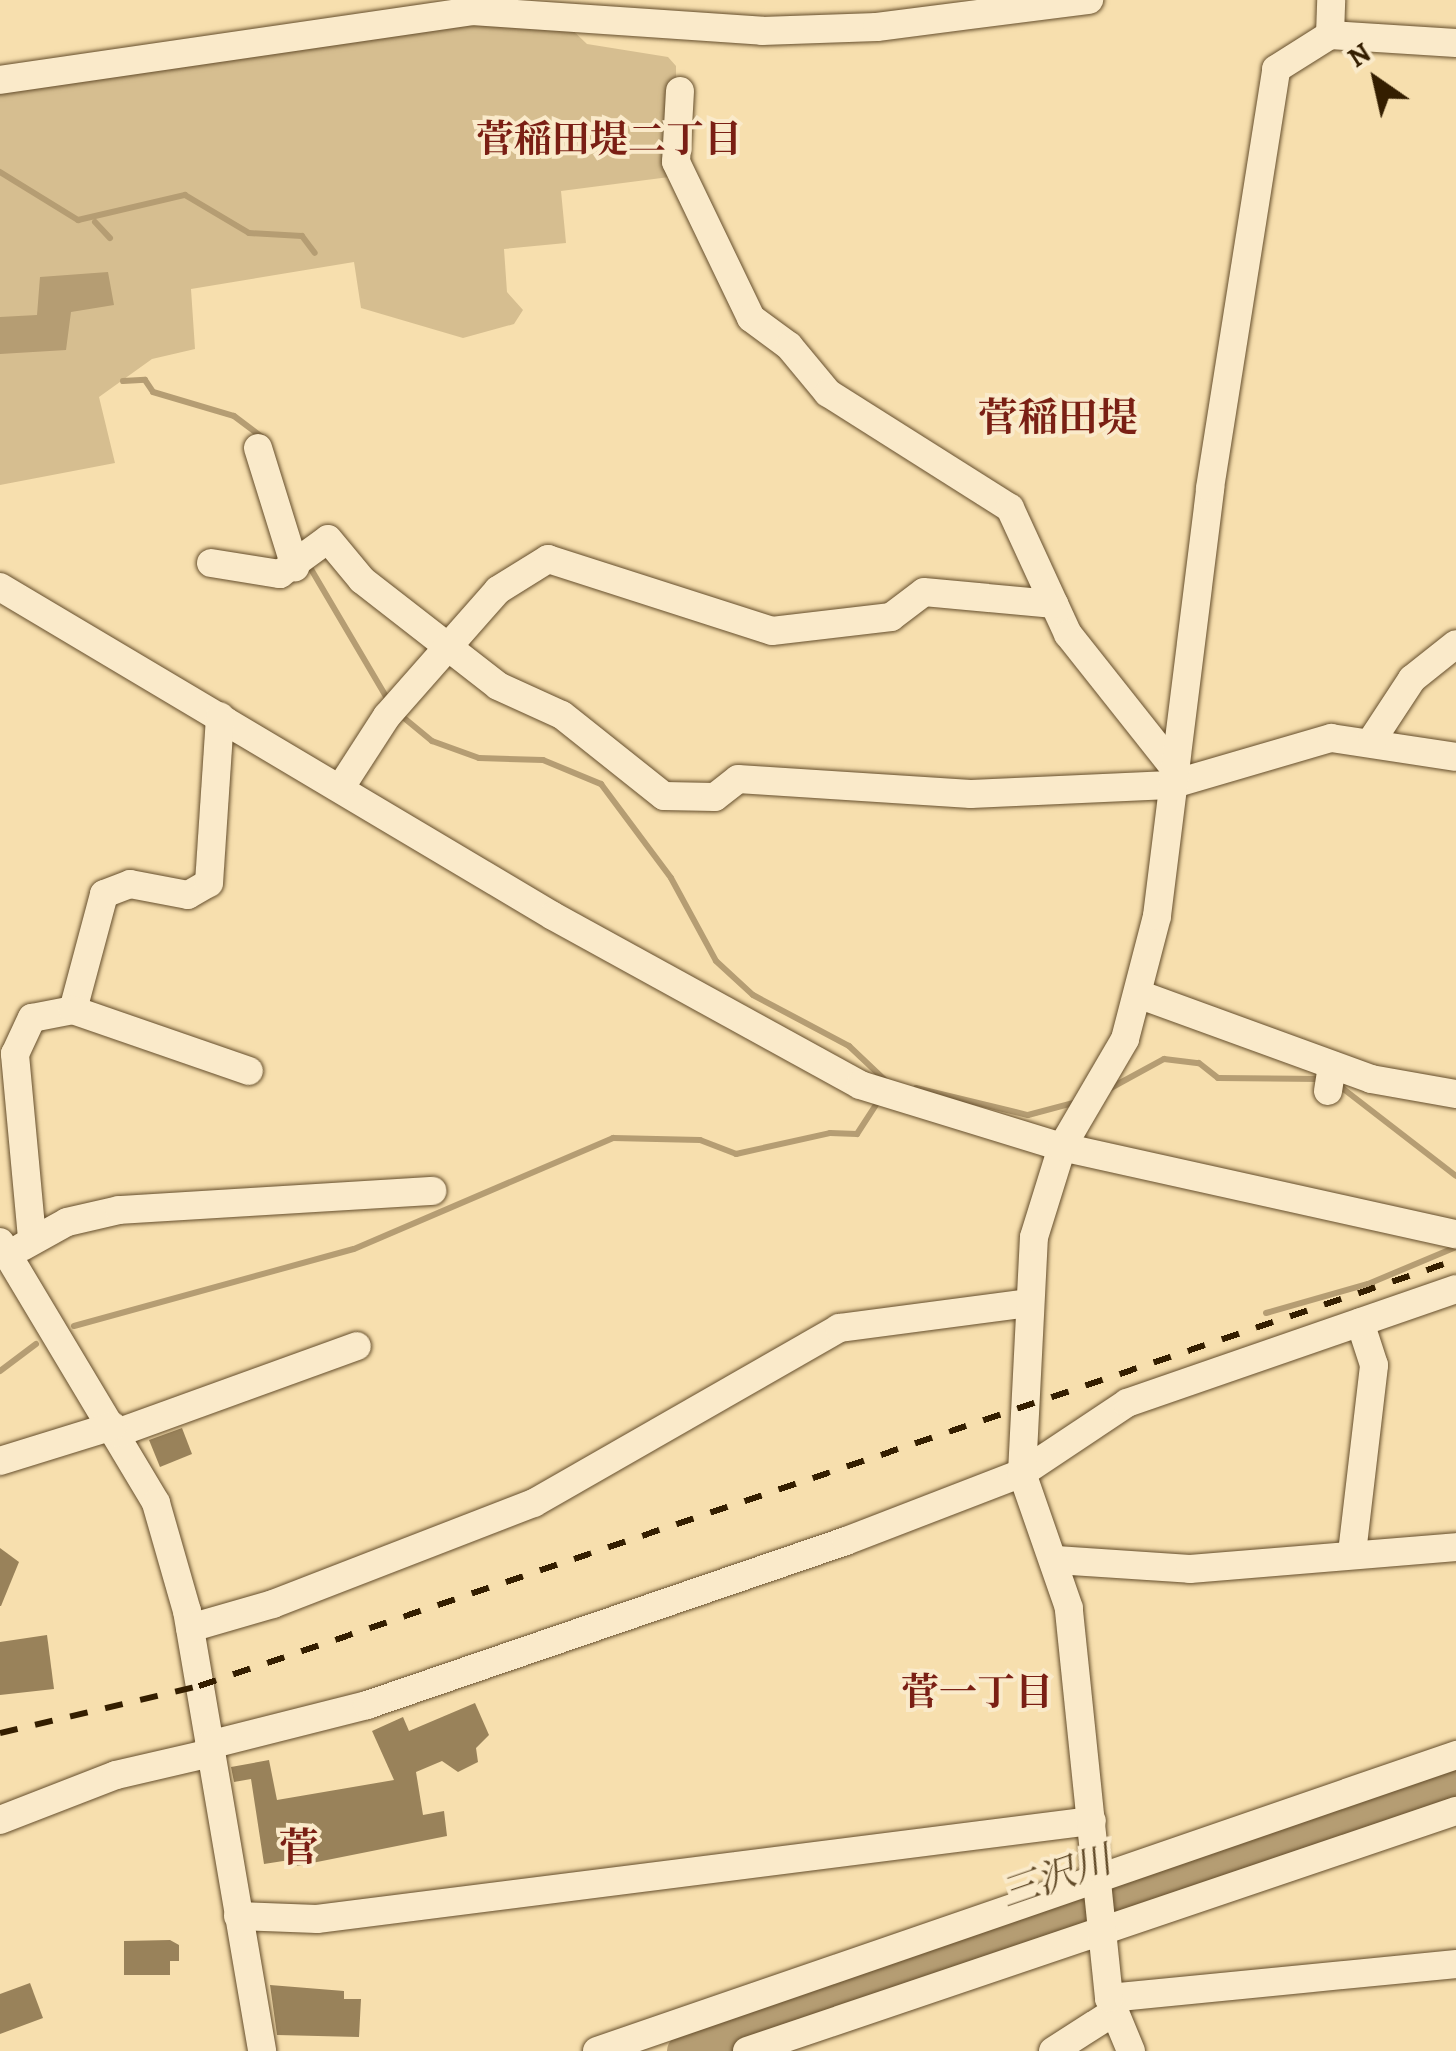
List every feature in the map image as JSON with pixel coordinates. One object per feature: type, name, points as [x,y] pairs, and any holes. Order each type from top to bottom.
[{"type":"street","points":[[0,80],[472,10],[762,30],[877,28],[1089,0]]},
{"type":"street","points":[[1330,35],[1331,0]]},
{"type":"street","points":[[1132,2051],[1112,2005],[1069,1608],[1056,1560],[1022,1472],[1029,1304],[1042,1192],[1062,1147],[1103,1080],[1138,994],[1157,916],[1171,775],[1276,69],[1330,35],[1456,43]]},
{"type":"street","points":[[680,91],[676,162],[751,318],[790,346],[828,394],[1010,508],[1054,604],[1097,678],[1171,775]]},
{"type":"street","points":[[258,448],[303,562]]},
{"type":"street","points":[[211,564],[280,574],[303,562],[328,539],[362,580],[452,645],[498,686],[562,715],[664,796],[715,797],[738,779],[937,793],[1171,775],[1331,738],[1372,740],[1456,757]]},
{"type":"street","points":[[341,788],[394,709],[498,590],[548,560],[772,631],[891,617],[924,592],[1054,604]]},
{"type":"street","points":[[0,587],[795,1056],[896,1100],[1062,1147],[1456,1234]]},
{"type":"street","points":[[1372,740],[1412,679],[1456,644]]},
{"type":"street","points":[[73,1010],[104,894],[130,884],[188,895],[209,883],[220,716]]},
{"type":"street","points":[[1138,994],[1330,1077],[1456,1094]]},
{"type":"street","points":[[32,1238],[15,1054],[32,1018],[73,1010],[248,1071]]},
{"type":"street","points":[[262,2051],[190,1628],[156,1504],[115,1430],[8,1266],[32,1238],[118,1210],[432,1191]]},
{"type":"street","points":[[0,1820],[116,1775],[367,1705],[1022,1472],[1127,1403],[1456,1289]]},
{"type":"street","points":[[190,1628],[273,1604],[534,1502],[839,1328],[1029,1304]]},
{"type":"street","points":[[1352,1553],[1374,1365],[1360,1322]]},
{"type":"street","points":[[0,1460],[115,1430],[357,1346]]},
{"type":"street","points":[[1056,1560],[1190,1570],[1456,1547]]},
{"type":"street","points":[[597,2051],[1456,1755]]},
{"type":"street","points":[[747,2051],[1456,1810]]},
{"type":"street","points":[[238,1916],[317,1919],[1092,1821]]},
{"type":"street","points":[[1053,2051],[1112,2005],[1456,1964]]},
{"type":"shaded area","points":[[442,25],[567,25],[587,44],[668,57],[676,66],[677,176],[561,191],[566,243],[504,249],[507,292],[523,310],[514,324],[463,338],[361,308],[354,262],[191,289],[195,349],[152,359],[99,397],[115,463],[0,485],[0,94],[110,70]]},
{"type":"shaded area","points":[[108,272],[114,305],[71,312],[66,350],[0,354],[0,317],[37,315],[40,277]]},
{"type":"building","points":[[182,1428],[192,1454],[160,1467],[149,1440]]},
{"type":"building","points":[[0,1548],[19,1562],[1,1606],[0,1606]]},
{"type":"building","points":[[47,1635],[54,1689],[0,1695],[0,1642]]},
{"type":"building","points":[[475,1703],[489,1735],[476,1748],[478,1762],[458,1772],[442,1761],[416,1772],[423,1815],[444,1811],[447,1836],[297,1866],[296,1859],[264,1864],[251,1779],[234,1782],[231,1767],[269,1760],[277,1800],[394,1780],[372,1731],[403,1717],[409,1731]]},
{"type":"building","points":[[170,1940],[179,1945],[179,1961],[170,1961],[170,1975],[124,1975],[124,1941]]},
{"type":"building","points":[[30,1983],[43,2018],[0,2034],[0,1994]]},
{"type":"building","points":[[270,1985],[344,1991],[344,1999],[361,1999],[359,2037],[277,2035]]},
{"type":"waterway","points":[[0,172],[78,220],[185,195],[249,233],[302,236],[315,253]]},
{"type":"waterway","points":[[95,222],[110,238]]},
{"type":"waterway","points":[[123,381],[145,380],[153,392],[234,416],[264,439]]},
{"type":"waterway","points":[[308,564],[390,703]]},
{"type":"waterway","points":[[398,713],[432,741],[479,758],[543,760],[601,784],[671,878],[716,961],[753,995],[849,1046],[885,1080]]},
{"type":"waterway","points":[[1107,1090],[1164,1059],[1199,1063],[1218,1078],[1321,1079]]},
{"type":"waterway","points":[[1337,1084],[1456,1176]]},
{"type":"waterway","points":[[916,1088],[1028,1115],[1077,1102]]},
{"type":"waterway","points":[[74,1326],[354,1249],[613,1138],[700,1140],[736,1154],[830,1133],[857,1134],[876,1105]]},
{"type":"waterway","points":[[1266,1313],[1368,1284],[1456,1247]]},
{"type":"waterway","points":[[0,1371],[36,1344]]},
{"type":"waterway","name":"三沢川","points":[[684,2051],[1456,1783]]},
{"type":"railway","points":[[0,1733],[199,1686],[1456,1260]]},
{"type":"district","name":"菅稲田堤二丁目","points":[[609,140]]},
{"type":"district","name":"菅稲田堤","points":[[1058,418]]},
{"type":"district","name":"菅一丁目","points":[[977,1693]]},
{"type":"district","name":"菅","points":[[299,1848]]}]
